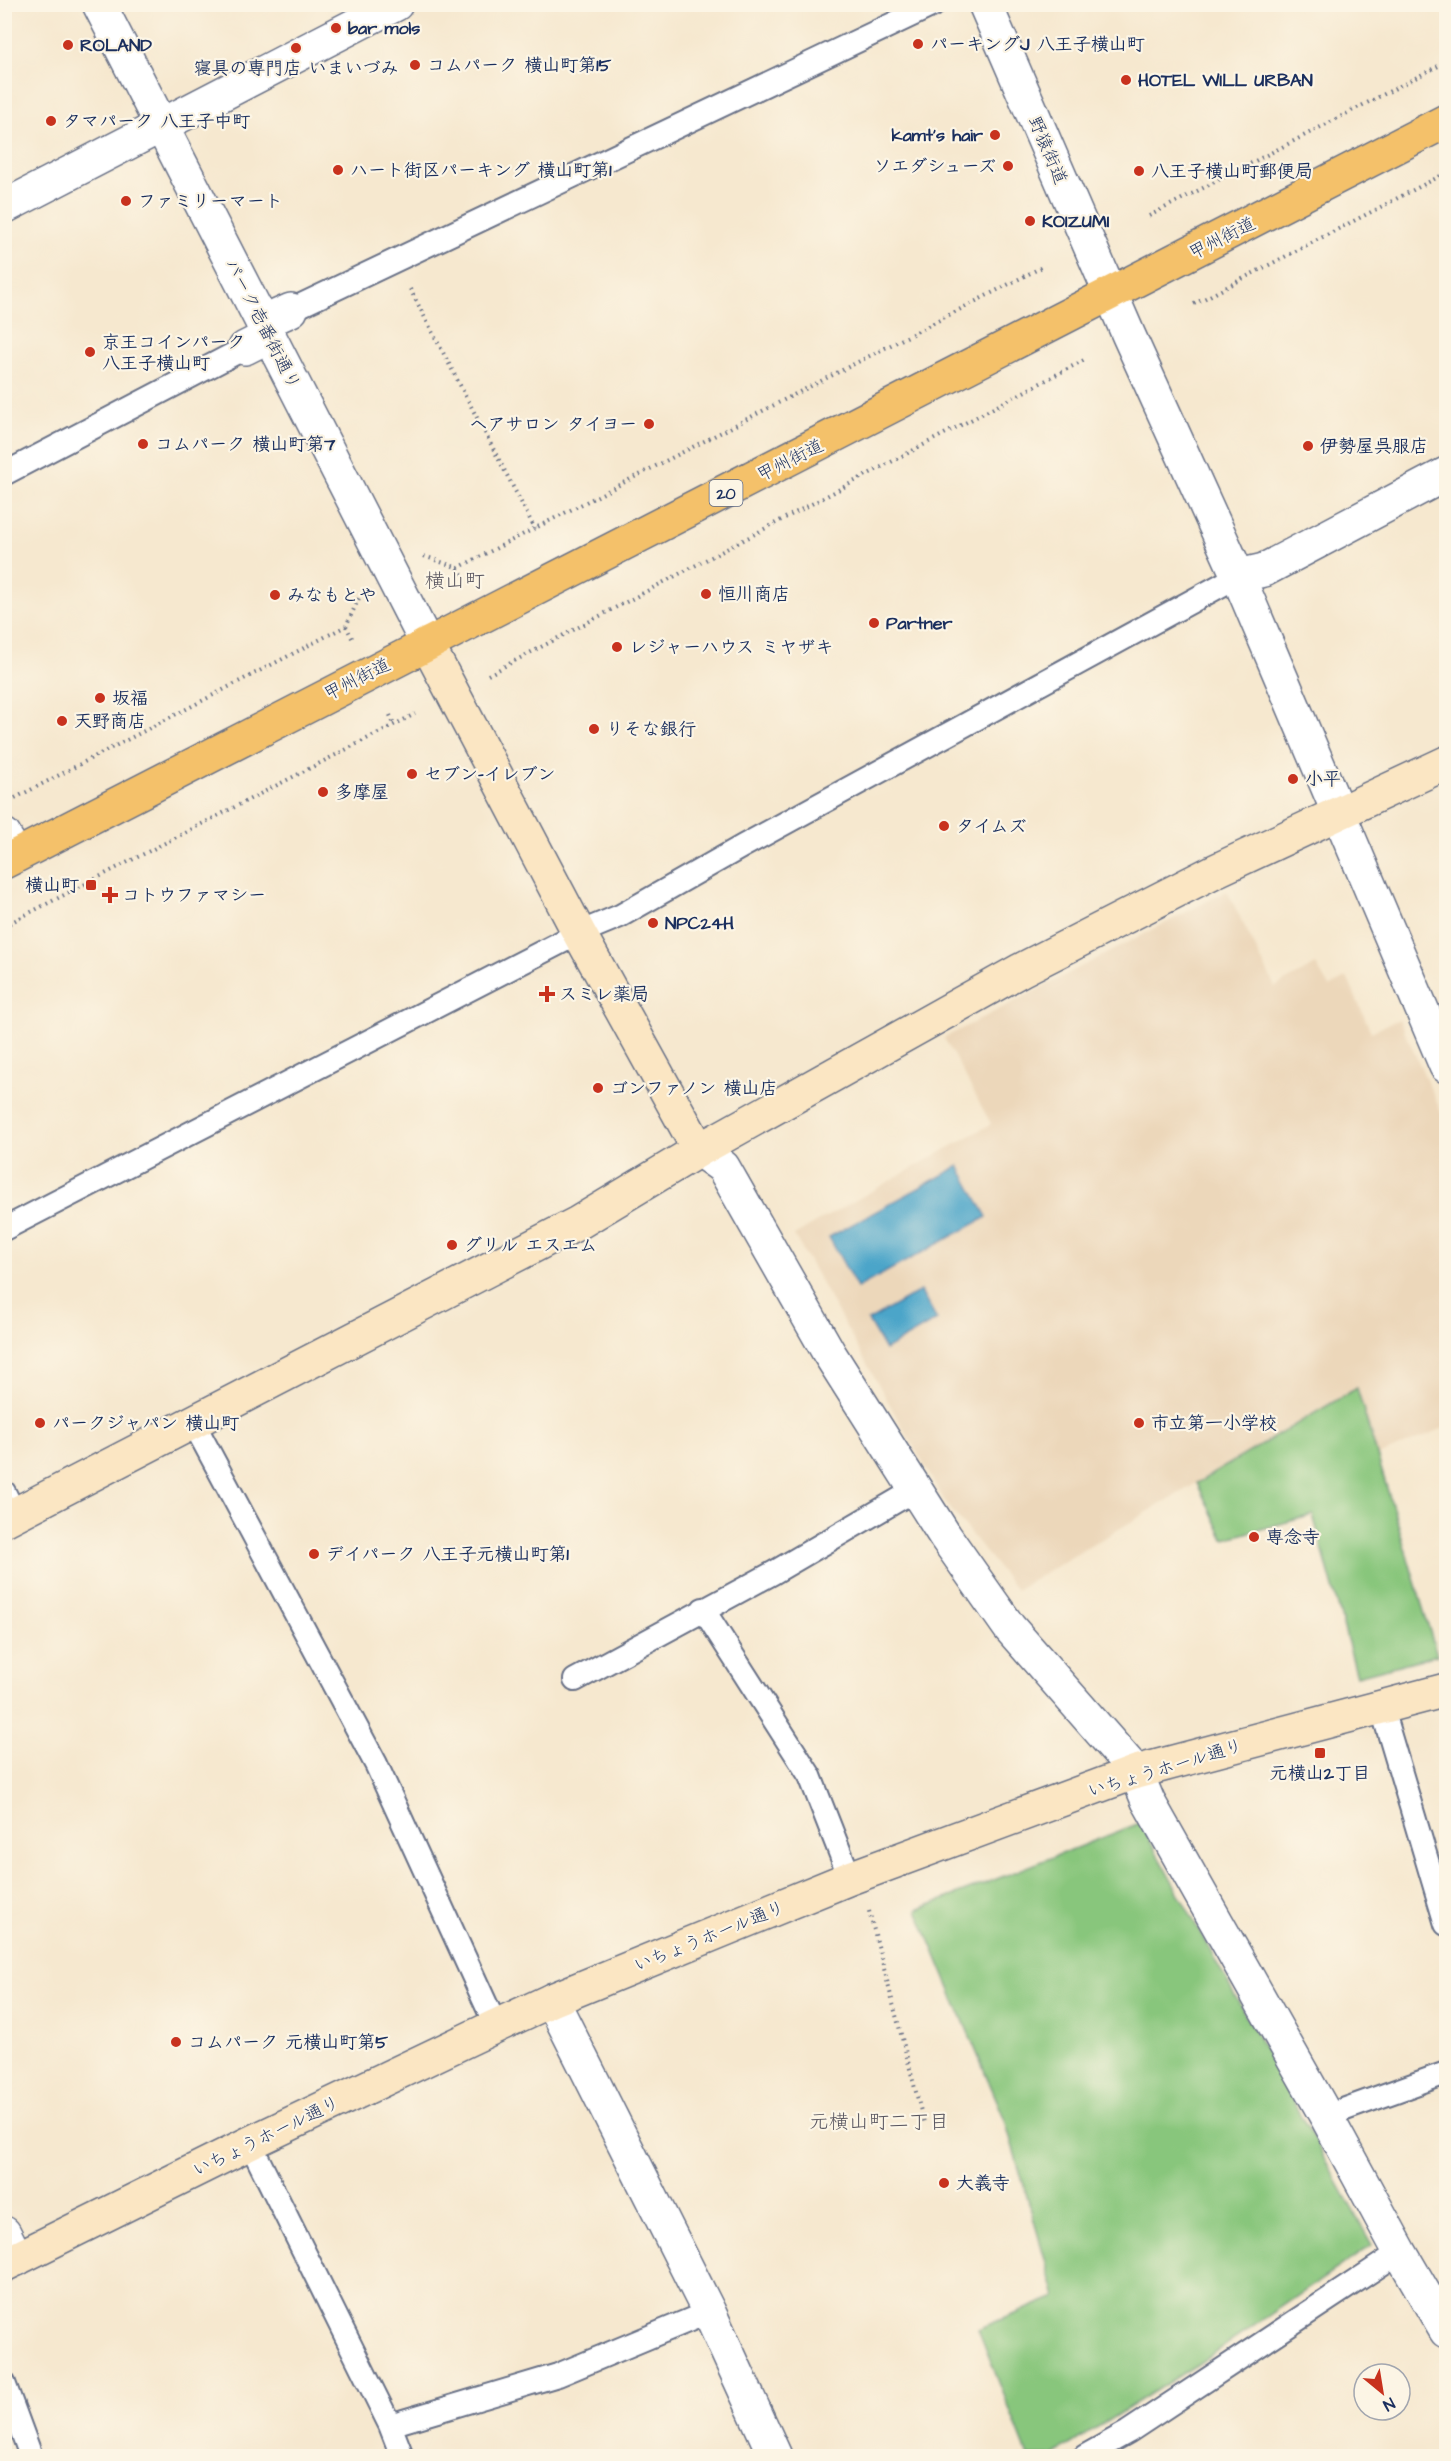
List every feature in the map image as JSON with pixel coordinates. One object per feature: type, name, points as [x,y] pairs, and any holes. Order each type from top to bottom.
[{"type":"highway","name":"甲州街道","points":[[8,851],[427,644],[1112,296],[1446,121]]},
{"type":"street","name":"パーク壱番街通り","points":[[99,4],[427,644]]},
{"type":"street","points":[[4,207],[396,4]]},
{"type":"street","name":"野猿街道","points":[[986,4],[1089,244],[1238,576],[1443,1045]]},
{"type":"street","points":[[1238,576],[1264,570],[1446,474]]},
{"type":"street","points":[[427,644],[579,933],[699,1150],[723,1167],[829,1353],[915,1490],[1009,1627],[1136,1773],[1148,1801],[1400,2252],[1446,2328]]},
{"type":"street","points":[[8,1509],[194,1422],[578,1223],[699,1150],[1021,970],[1215,871],[1446,763]]},
{"type":"street","name":"いちょうホール通り","points":[[9,2252],[552,2000],[850,1878],[1136,1773],[1446,1690]]},
{"type":"street","points":[[552,2000],[709,2312],[776,2457]]},
{"type":"lane","points":[[4,474],[267,329],[396,261],[935,4]]},
{"type":"lane","points":[[4,1229],[579,933],[620,916],[743,846],[1238,576]]},
{"type":"lane","points":[[194,1422],[376,1764],[496,2026]]},
{"type":"lane","points":[[575,1680],[773,1573],[915,1490]]},
{"type":"lane","points":[[703,1610],[810,1776],[850,1878]]},
{"type":"lane","points":[[1382,1707],[1446,1924]]},
{"type":"lane","points":[[1326,2116],[1446,2073]]},
{"type":"lane","points":[[250,2142],[390,2425],[402,2457]]},
{"type":"lane","points":[[1085,2457],[1128,2432],[1400,2252]]},
{"type":"lane","points":[[390,2425],[558,2375],[709,2312]]},
{"type":"lane","points":[[4,2383],[31,2457]]},
{"type":"path","points":[[1149,216],[1446,62]]},
{"type":"path","points":[[1194,304],[1446,173]]},
{"type":"path","points":[[396,261],[535,529]]},
{"type":"path","points":[[464,578],[459,568],[1044,266]]},
{"type":"path","points":[[488,675],[1086,359]]},
{"type":"path","points":[[9,801],[346,626],[353,640]]},
{"type":"path","points":[[4,926],[415,714]]},
{"type":"path","points":[[390,715],[394,724]]},
{"type":"path","points":[[868,1905],[924,2123]]},
{"type":"shaded area","points":[[1227,891],[1275,987],[1316,965],[1329,987],[1347,977],[1371,1032],[1399,1019],[1446,1123],[1446,1427],[1378,1456],[1357,1388],[1016,1590],[945,1502],[794,1235],[991,1124],[944,1038]]},
{"type":"green space","points":[[1357,1388],[1437,1655],[1357,1676],[1313,1515],[1224,1539],[1197,1483]]},
{"type":"green space","points":[[1140,1823],[1372,2245],[1204,2360],[1052,2456],[1028,2456],[978,2329],[1056,2297],[1005,2120],[917,1910]]},
{"type":"water","points":[[959,1166],[987,1217],[857,1288],[829,1237]]},
{"type":"water","points":[[920,1291],[937,1320],[885,1350],[868,1321]]},
{"type":"place","name":"bar mols","points":[[336,28]]},
{"type":"place","name":"パーキングJ 八王子横山町","points":[[918,44]]},
{"type":"place","name":"ROLAND","points":[[68,45]]},
{"type":"place","name":"寝具の専門店 いまいづみ","points":[[296,48]]},
{"type":"place","name":"コムパーク 横山町第15","points":[[415,65]]},
{"type":"place","name":"HOTEL WILL URBAN","points":[[1126,80]]},
{"type":"place","name":"タマパーク 八王子中町","points":[[51,121]]},
{"type":"place","name":"kamt's hair","points":[[995,135]]},
{"type":"place","name":"ソエダシューズ","points":[[1008,166]]},
{"type":"place","name":"ハート街区パーキング 横山町第1","points":[[338,170]]},
{"type":"place","name":"八王子横山町郵便局","points":[[1139,171]]},
{"type":"place","name":"ファミリーマート","points":[[126,201]]},
{"type":"place","name":"KOIZUMI","points":[[1030,221]]},
{"type":"place","name":"京王コインパーク 八王子横山町","points":[[90,352]]},
{"type":"place","name":"ヘアサロン タイヨー","points":[[649,424]]},
{"type":"place","name":"コムパーク 横山町第7","points":[[143,444]]},
{"type":"place","name":"伊勢屋呉服店","points":[[1308,446]]},
{"type":"place","name":"恒川商店","points":[[706,594]]},
{"type":"place","name":"みなもとや","points":[[275,595]]},
{"type":"place","name":"Partner","points":[[874,623]]},
{"type":"place","name":"レジャーハウス ミヤザキ","points":[[617,647]]},
{"type":"place","name":"坂福","points":[[100,698]]},
{"type":"place","name":"天野商店","points":[[62,721]]},
{"type":"place","name":"りそな銀行","points":[[594,729]]},
{"type":"place","name":"セブン-イレブン","points":[[412,774]]},
{"type":"place","name":"小平","points":[[1293,779]]},
{"type":"place","name":"多摩屋","points":[[323,792]]},
{"type":"place","name":"タイムズ","points":[[944,826]]},
{"type":"place","name":"横山町","points":[[91,885]]},
{"type":"place","name":"コトウファマシー","points":[[110,895]]},
{"type":"place","name":"NPC24H","points":[[653,923]]},
{"type":"place","name":"スミレ薬局","points":[[547,994]]},
{"type":"place","name":"ゴンファノン 横山店","points":[[598,1088]]},
{"type":"place","name":"グリル エスエム","points":[[452,1245]]},
{"type":"place","name":"パークジャパン 横山町","points":[[40,1423]]},
{"type":"place","name":"市立第一小学校","points":[[1139,1423]]},
{"type":"place","name":"専念寺","points":[[1254,1537]]},
{"type":"place","name":"デイパーク 八王子元横山町第1","points":[[314,1554]]},
{"type":"place","name":"元横山2丁目","points":[[1320,1753]]},
{"type":"place","name":"コムパーク 元横山町第5","points":[[176,2042]]},
{"type":"place","name":"大義寺","points":[[944,2183]]},
{"type":"district","name":"横山町","points":[[455,580]]},
{"type":"district","name":"元横山町二丁目","points":[[879,2121]]}]
